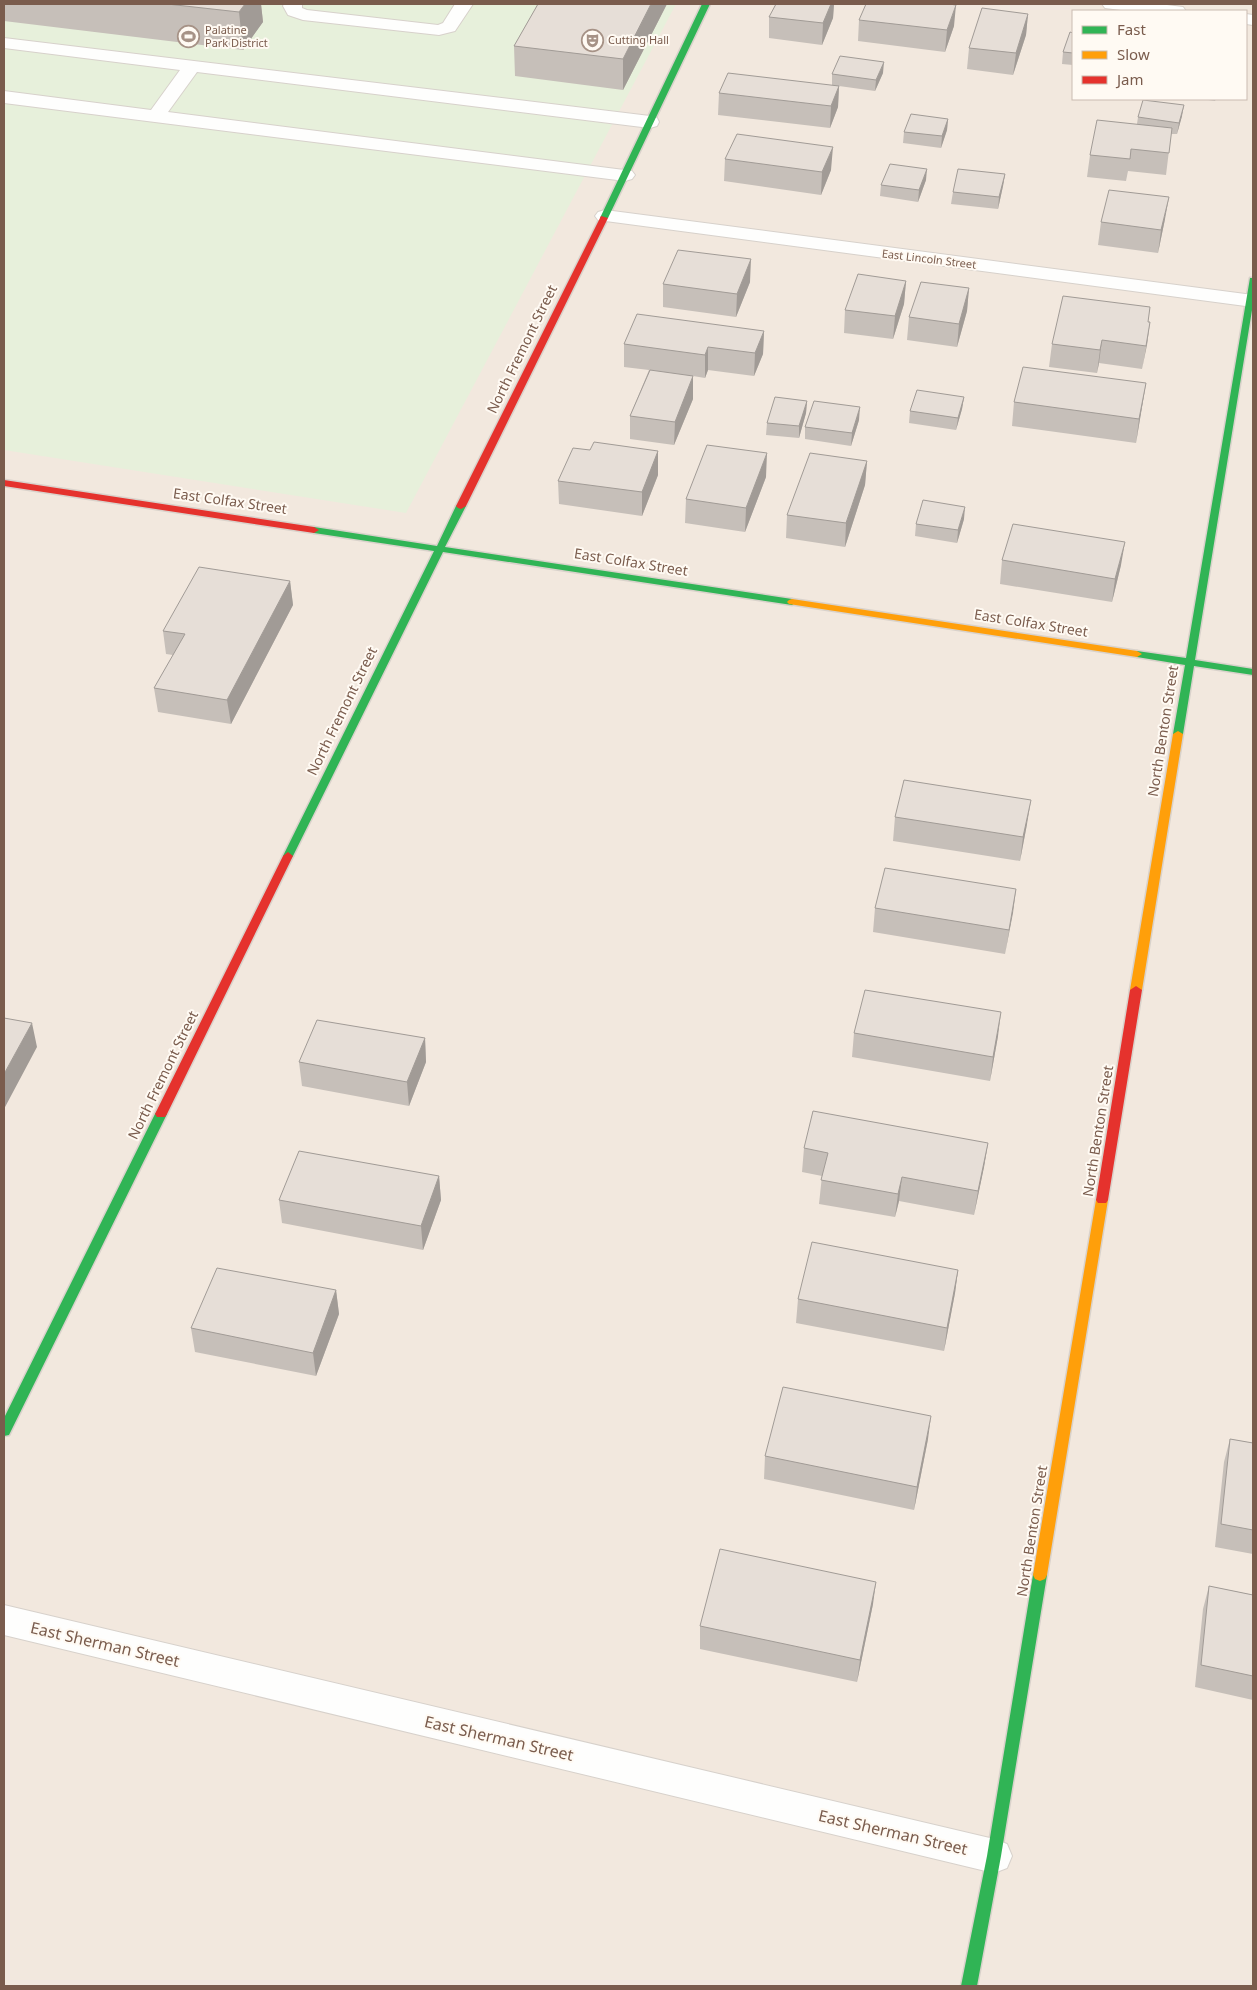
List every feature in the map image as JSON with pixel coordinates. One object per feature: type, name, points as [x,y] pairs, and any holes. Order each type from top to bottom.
[{"type":"street","points":[[293,4],[294,11],[303,15],[439,30],[449,27],[464,4]]},
{"type":"street","name":"North Fremont Street","points":[[4,1431],[605,216],[706,4]]},
{"type":"street","points":[[1111,4],[1168,10]]},
{"type":"street","points":[[4,44],[650,122]]},
{"type":"street","points":[[156,116],[192,66]]},
{"type":"street","points":[[4,97],[625,175]]},
{"type":"street","name":"East Lincoln Street","points":[[605,216],[1251,301]]},
{"type":"street","name":"North Benton Street","points":[[969,1986],[994,1856],[1253,280]]},
{"type":"street","name":"East Colfax Street","points":[[4,483],[1253,672]]},
{"type":"street","name":"East Sherman Street","points":[[4,1620],[994,1856]]},
{"type":"shaded area","points":[[4,4],[1253,4],[1253,1986],[4,1986]]},
{"type":"green space","points":[[4,4],[676,4],[406,513],[4,450]]},
{"type":"building","points":[[167,4],[245,4],[239,12]]},
{"type":"building","points":[[538,4],[651,4],[623,59],[514,46]]},
{"type":"building","points":[[776,4],[831,4],[823,23],[769,17]]},
{"type":"building","points":[[866,4],[956,5],[947,30],[859,20]]},
{"type":"building","points":[[982,8],[1028,14],[1016,53],[969,48]]},
{"type":"building","points":[[1070,32],[1072,33],[1072,53],[1063,52]]},
{"type":"building","points":[[840,56],[884,62],[876,80],[832,74]]},
{"type":"building","points":[[728,73],[839,86],[831,106],[719,93]]},
{"type":"building","points":[[1143,100],[1184,105],[1179,123],[1138,117]]},
{"type":"building","points":[[911,114],[948,119],[942,136],[904,132]]},
{"type":"building","points":[[1097,120],[1172,128],[1169,153],[1131,149],[1130,159],[1090,155]]},
{"type":"building","points":[[737,134],[833,147],[822,172],[725,159]]},
{"type":"building","points":[[890,164],[927,169],[919,190],[881,185]]},
{"type":"building","points":[[958,169],[1005,174],[999,197],[953,192]]},
{"type":"building","points":[[1109,190],[1169,197],[1161,230],[1101,222]]},
{"type":"building","points":[[678,250],[751,259],[737,294],[663,284]]},
{"type":"building","points":[[858,274],[906,281],[895,316],[845,310]]},
{"type":"building","points":[[921,282],[969,288],[959,324],[909,317]]},
{"type":"building","points":[[1063,296],[1150,307],[1148,322],[1150,322],[1146,346],[1102,340],[1100,350],[1052,344]]},
{"type":"building","points":[[637,314],[764,331],[755,353],[708,347],[705,355],[624,344]]},
{"type":"building","points":[[1023,367],[1146,383],[1139,419],[1014,402]]},
{"type":"building","points":[[650,370],[693,376],[675,422],[630,416]]},
{"type":"building","points":[[917,390],[964,397],[958,418],[910,411]]},
{"type":"building","points":[[775,397],[807,401],[799,426],[767,423]]},
{"type":"building","points":[[814,401],[860,407],[852,433],[805,427]]},
{"type":"building","points":[[594,442],[658,451],[642,492],[558,481],[573,448],[590,450]]},
{"type":"building","points":[[707,445],[767,453],[746,508],[686,499]]},
{"type":"building","points":[[810,453],[867,461],[846,523],[787,515]]},
{"type":"building","points":[[923,500],[965,507],[958,530],[916,524]]},
{"type":"building","points":[[1013,524],[1125,542],[1115,579],[1002,560]]},
{"type":"building","points":[[199,567],[290,581],[227,700],[154,688],[185,634],[163,631]]},
{"type":"building","points":[[904,780],[1031,800],[1023,837],[895,817]]},
{"type":"building","points":[[885,868],[1016,889],[1009,930],[875,908]]},
{"type":"building","points":[[865,990],[1001,1012],[993,1057],[854,1033]]},
{"type":"building","points":[[4,1018],[32,1023],[4,1074]]},
{"type":"building","points":[[317,1020],[425,1038],[407,1082],[299,1062]]},
{"type":"building","points":[[813,1111],[988,1143],[978,1191],[902,1177],[898,1194],[821,1180],[828,1153],[804,1148]]},
{"type":"building","points":[[299,1151],[439,1176],[421,1226],[279,1200]]},
{"type":"building","points":[[812,1242],[958,1270],[947,1328],[798,1299]]},
{"type":"building","points":[[217,1268],[336,1290],[313,1353],[191,1328]]},
{"type":"building","points":[[783,1387],[931,1416],[917,1487],[765,1456]]},
{"type":"building","points":[[1230,1439],[1253,1443],[1253,1530],[1221,1524]]},
{"type":"building","points":[[720,1549],[876,1582],[860,1660],[700,1626]]},
{"type":"building","points":[[1209,1586],[1253,1595],[1253,1676],[1201,1665]]},
{"type":"traffic: fast","points":[[604,218],[706,4]]},
{"type":"traffic: fast","points":[[1178,734],[1253,280]]},
{"type":"traffic: fast","points":[[288,856],[461,506]]},
{"type":"traffic: fast","points":[[314,530],[792,602]]},
{"type":"traffic: fast","points":[[1137,654],[1253,672]]},
{"type":"traffic: fast","points":[[4,1431],[161,1114]]},
{"type":"traffic: fast","points":[[969,1986],[994,1856],[1040,1575]]},
{"type":"traffic: slow","points":[[792,602],[1137,654]]},
{"type":"traffic: slow","points":[[1136,990],[1178,734]]},
{"type":"traffic: slow","points":[[1040,1575],[1102,1200]]},
{"type":"traffic: jam","points":[[461,506],[604,218]]},
{"type":"traffic: jam","points":[[4,483],[314,530]]},
{"type":"traffic: jam","points":[[161,1114],[288,856]]},
{"type":"traffic: jam","points":[[1102,1200],[1136,990]]},
{"type":"place","name":"Palatine Park District","points":[[189,36]]},
{"type":"place","name":"Cutting Hall","points":[[592,40]]}]
